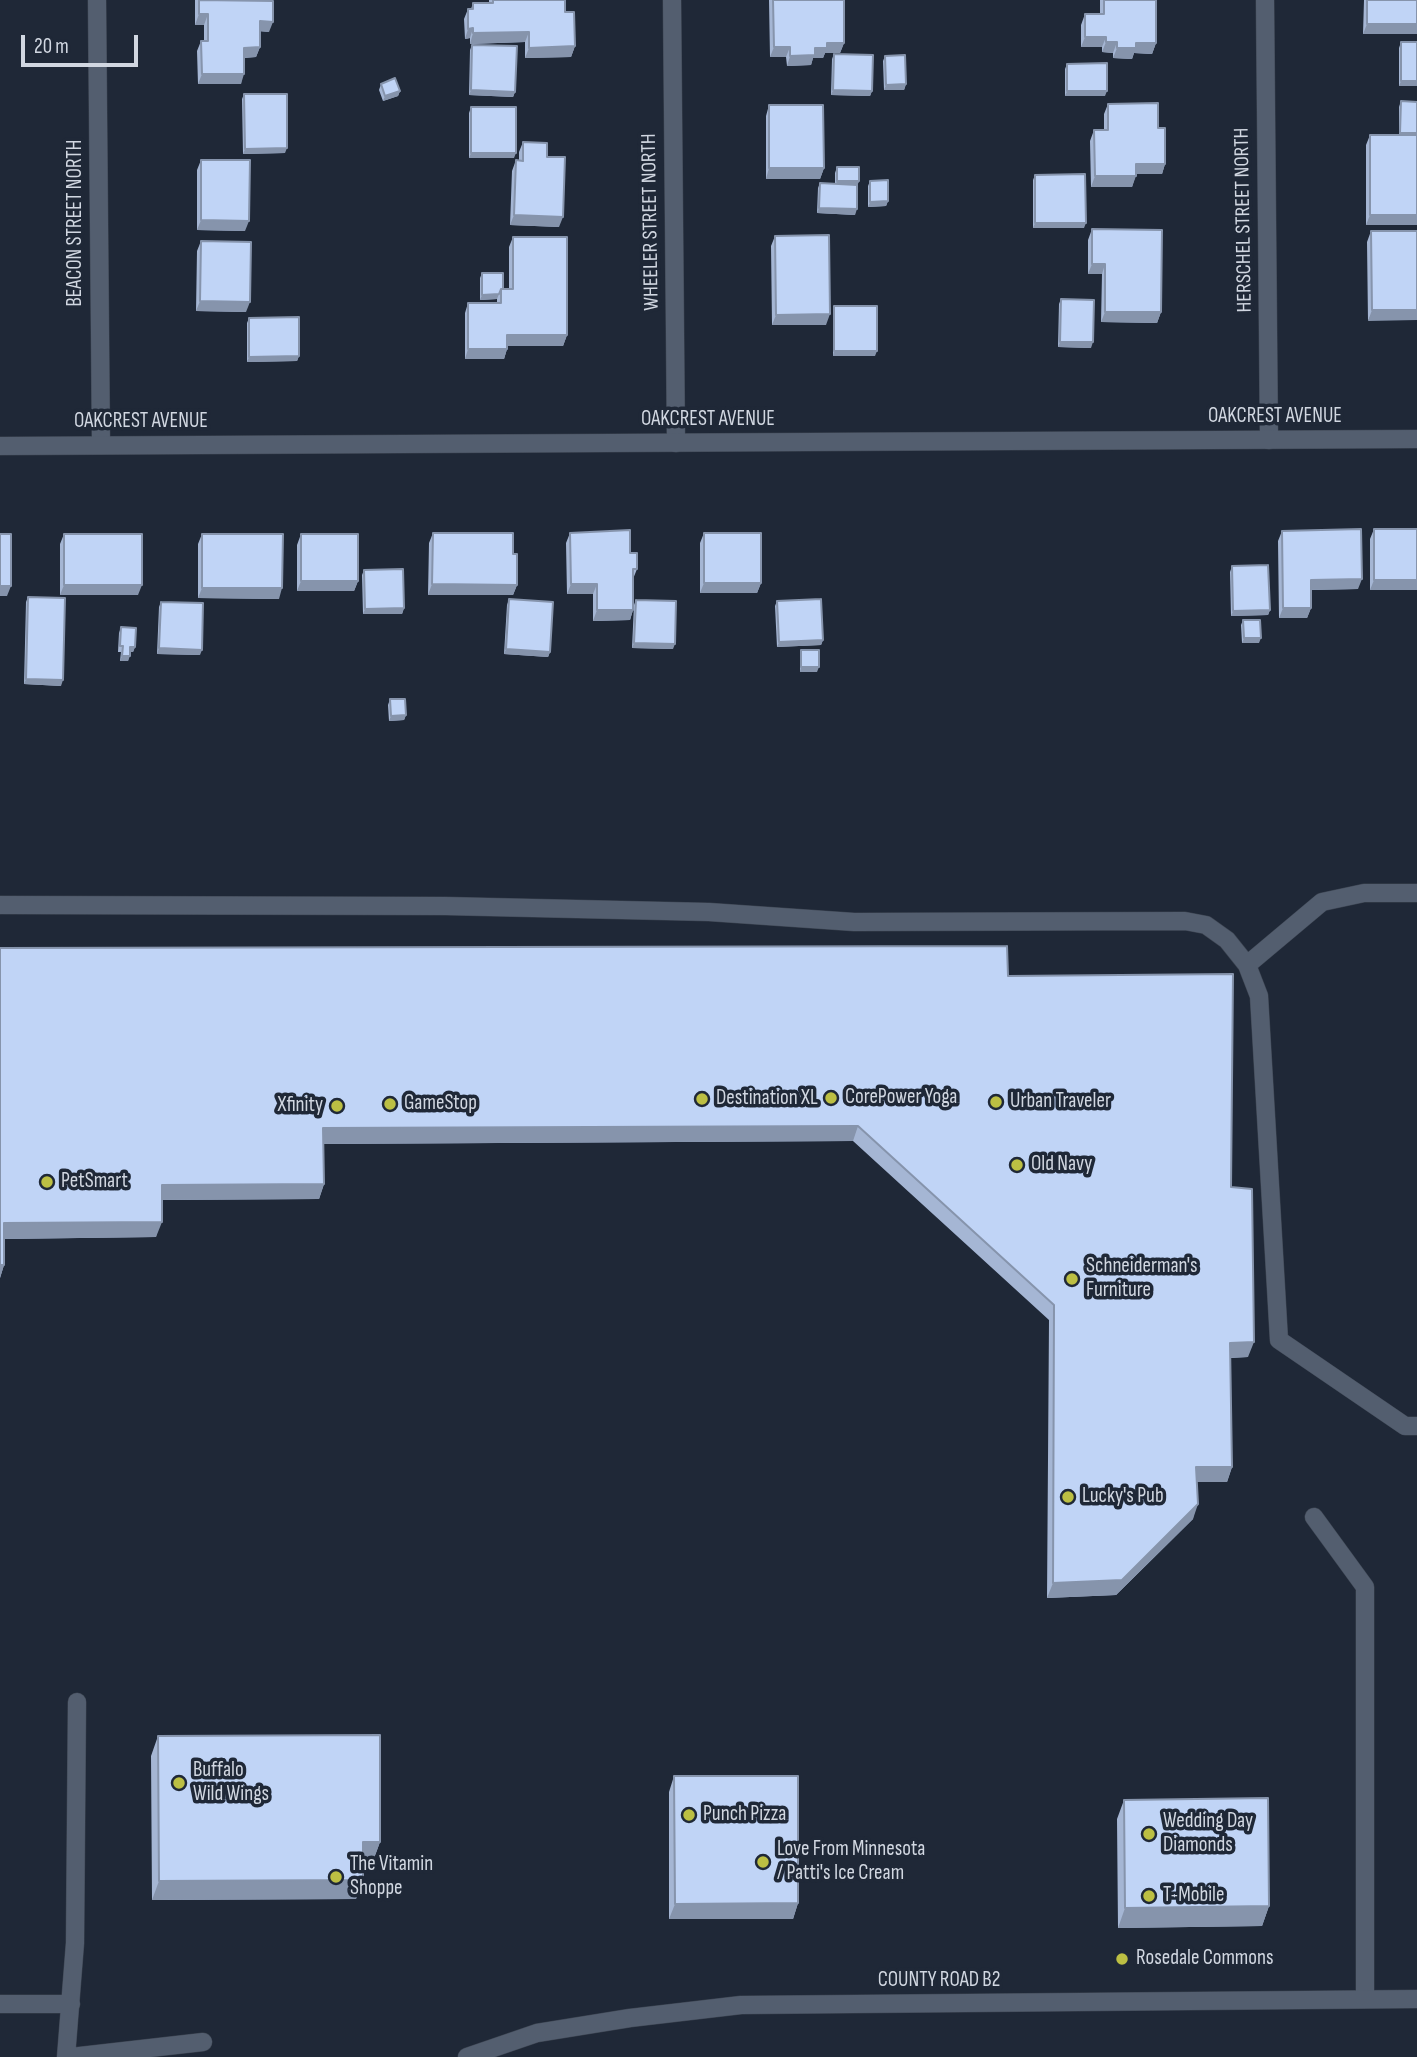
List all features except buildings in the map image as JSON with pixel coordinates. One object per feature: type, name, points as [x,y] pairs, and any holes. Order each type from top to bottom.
[{"type":"street","name":"BEACON STREET NORTH","points":[[97,0],[101,445]]},
{"type":"street","name":"WHEELER STREET NORTH","points":[[672,0],[676,443]]},
{"type":"street","name":"HERSCHEL STREET NORTH","points":[[1265,0],[1269,440]]},
{"type":"street","name":"OAKCREST AVENUE","points":[[0,446],[1417,439]]},
{"type":"street","points":[[1247,965],[1322,902],[1364,893],[1417,893]]},
{"type":"street","points":[[0,905],[446,906],[709,912],[854,922],[1185,921],[1206,925],[1227,940],[1247,965],[1259,996],[1279,1339],[1411,1426]]},
{"type":"street","points":[[1314,1517],[1365,1587],[1365,1999]]},
{"type":"street","points":[[78,1702],[76,1913],[68,2057],[203,2042]]},
{"type":"street","name":"COUNTY ROAD B2","points":[[467,2057],[537,2033],[629,2018],[741,2005],[1417,1999]]},
{"type":"street","points":[[0,2004],[71,2004]]},
{"type":"place","name":"CorePower Yoga","points":[[831,1098]]},
{"type":"place","name":"Destination XL","points":[[702,1099]]},
{"type":"place","name":"Urban Traveler","points":[[996,1102]]},
{"type":"place","name":"GameStop","points":[[390,1104]]},
{"type":"place","name":"Xfinity","points":[[337,1106]]},
{"type":"place","name":"Old Navy","points":[[1017,1165]]},
{"type":"place","name":"PetSmart","points":[[47,1182]]},
{"type":"place","name":"Schneiderman's Furniture","points":[[1072,1279]]},
{"type":"place","name":"Lucky's Pub","points":[[1068,1497]]},
{"type":"place","name":"Buffalo Wild Wings","points":[[179,1783]]},
{"type":"place","name":"Punch Pizza","points":[[689,1815]]},
{"type":"place","name":"Wedding Day Diamonds","points":[[1149,1834]]},
{"type":"place","name":"Love From Minnesota / Patti's Ice Cream","points":[[763,1862]]},
{"type":"place","name":"The Vitamin Shoppe","points":[[336,1877]]},
{"type":"place","name":"T-Mobile","points":[[1149,1896]]},
{"type":"place","name":"Rosedale Commons","points":[[1122,1959]]}]
